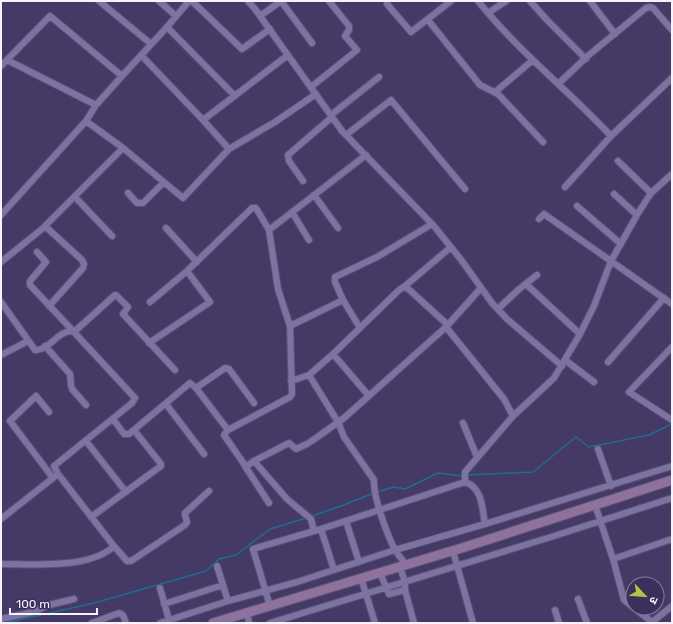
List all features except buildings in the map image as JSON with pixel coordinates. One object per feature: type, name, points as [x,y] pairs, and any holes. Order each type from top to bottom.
[{"type":"main road","points":[[213,623],[452,551],[672,480]]},
{"type":"street","points":[[99,1],[151,44]]},
{"type":"street","points":[[159,1],[176,16]]},
{"type":"street","points":[[1,214],[86,121],[96,105],[189,1]]},
{"type":"street","points":[[192,1],[242,50],[270,29]]},
{"type":"street","points":[[248,1],[270,29],[346,135],[432,224],[498,310],[562,366]]},
{"type":"street","points":[[260,16],[281,1],[312,43]]},
{"type":"street","points":[[311,87],[357,50],[345,36],[350,26],[329,1]]},
{"type":"street","points":[[387,4],[411,32],[451,1]]},
{"type":"street","points":[[478,1],[488,14],[523,51],[559,83],[611,136]]},
{"type":"street","points":[[488,14],[506,1]]},
{"type":"street","points":[[530,1],[586,59]]},
{"type":"street","points":[[590,1],[615,34]]},
{"type":"street","points":[[645,1],[672,30]]},
{"type":"street","points":[[559,83],[646,8],[650,7]]},
{"type":"street","points":[[1,66],[50,16],[122,76]]},
{"type":"street","points":[[428,20],[480,85],[496,92],[543,142]]},
{"type":"street","points":[[167,27],[235,96]]},
{"type":"street","points":[[142,55],[229,149]]},
{"type":"street","points":[[203,120],[288,55]]},
{"type":"street","points":[[6,60],[96,105]]},
{"type":"street","points":[[496,92],[533,60]]},
{"type":"street","points":[[303,181],[289,161],[288,155],[379,76]]},
{"type":"street","points":[[565,187],[611,136],[672,78]]},
{"type":"street","points":[[86,121],[123,148],[181,198],[185,198],[229,149],[274,122],[316,94]]},
{"type":"street","points":[[346,135],[391,100],[465,189]]},
{"type":"street","points":[[1,262],[46,226],[123,148]]},
{"type":"street","points":[[269,230],[366,155]]},
{"type":"street","points":[[618,160],[651,193]]},
{"type":"street","points":[[270,606],[253,549],[380,510],[465,477],[477,457],[513,416],[554,378],[580,334],[594,306],[611,261],[637,215],[651,193],[672,174]]},
{"type":"street","points":[[128,193],[137,202],[143,203],[164,182]]},
{"type":"street","points":[[614,194],[637,215]]},
{"type":"street","points":[[314,195],[338,228]]},
{"type":"street","points":[[75,197],[112,236]]},
{"type":"street","points":[[577,206],[621,244]]},
{"type":"street","points":[[150,302],[197,262],[253,207],[256,208],[269,230],[278,289],[290,326],[292,394],[290,397],[228,430],[224,435],[269,503]]},
{"type":"street","points":[[292,212],[309,240]]},
{"type":"street","points":[[539,219],[544,214],[672,304]]},
{"type":"street","points":[[360,328],[343,300],[335,282],[335,277],[378,257],[432,224]]},
{"type":"street","points":[[46,226],[82,260],[84,264],[83,268],[49,306]]},
{"type":"street","points":[[166,228],[197,262]]},
{"type":"street","points":[[291,381],[309,375],[333,354],[399,290],[451,248]]},
{"type":"street","points":[[37,252],[46,262],[29,283],[30,285],[135,398],[132,403],[113,419],[54,466],[58,474],[91,518],[127,561],[131,561],[185,526],[187,522],[184,515],[185,513],[209,491]]},
{"type":"street","points":[[149,342],[210,302],[187,271]]},
{"type":"street","points":[[498,310],[537,275]]},
{"type":"street","points":[[526,284],[580,334]]},
{"type":"street","points":[[405,286],[408,287],[447,326],[504,399],[513,416]]},
{"type":"street","points":[[245,466],[289,443],[296,448],[307,444],[338,422],[447,326],[481,288]]},
{"type":"street","points":[[74,332],[115,294],[128,307],[123,314],[175,370]]},
{"type":"street","points":[[608,362],[664,298]]},
{"type":"street","points":[[290,326],[343,300]]},
{"type":"street","points":[[1,302],[35,350],[40,350],[63,333],[68,331],[74,332]]},
{"type":"street","points":[[1,355],[28,341]]},
{"type":"street","points":[[45,346],[70,374],[72,389],[86,405]]},
{"type":"street","points":[[671,419],[629,392],[672,347]]},
{"type":"street","points":[[333,354],[369,396]]},
{"type":"street","points":[[565,360],[594,382]]},
{"type":"street","points":[[196,388],[227,368],[254,402]]},
{"type":"street","points":[[309,375],[338,422],[344,437],[374,480],[375,495],[380,510],[395,550],[403,566],[405,590],[414,623]]},
{"type":"street","points":[[113,419],[124,434],[129,434],[190,383],[196,388],[228,430]]},
{"type":"street","points":[[50,412],[36,396],[10,421],[53,478]]},
{"type":"street","points":[[166,404],[204,454]]},
{"type":"street","points":[[463,423],[477,457]]},
{"type":"street","points":[[91,518],[161,466],[161,464],[134,430]]},
{"type":"street","points":[[86,441],[126,492]]},
{"type":"street","points":[[598,449],[611,486]]},
{"type":"street","points":[[254,461],[287,499],[309,518],[314,531]]},
{"type":"street","points":[[160,623],[395,550],[611,486],[672,466]]},
{"type":"street","points":[[1,519],[58,474]]},
{"type":"street","points":[[465,477],[479,492],[485,524]]},
{"type":"street","points":[[270,623],[672,498]]},
{"type":"street","points":[[595,505],[624,600],[652,623],[672,606]]},
{"type":"street","points":[[346,521],[359,562]]},
{"type":"street","points":[[321,529],[334,570]]},
{"type":"street","points":[[613,560],[672,539]]},
{"type":"street","points":[[1,564],[71,563],[97,557],[108,552],[113,545]]},
{"type":"street","points":[[452,551],[474,623]]},
{"type":"street","points":[[217,566],[228,601]]},
{"type":"street","points":[[380,573],[389,594],[405,590]]},
{"type":"street","points":[[361,578],[375,623]]},
{"type":"street","points":[[164,604],[223,585]]},
{"type":"street","points":[[160,588],[169,620]]},
{"type":"street","points":[[1,619],[33,612],[49,605],[74,598]]},
{"type":"street","points":[[578,599],[587,623]]},
{"type":"street","points":[[555,610],[559,623]]},
{"type":"street","points":[[92,623],[120,613],[123,615],[126,623]]},
{"type":"street","points":[[247,613],[249,623]]},
{"type":"waterway","points":[[467,475],[533,472],[576,437],[589,447],[649,435],[672,424]]},
{"type":"waterway","points":[[377,492],[394,487],[405,489],[438,473],[463,476]]},
{"type":"waterway","points":[[312,516],[374,493]]},
{"type":"waterway","points":[[5,623],[94,603],[206,571],[219,559],[236,555],[270,529],[306,518]]}]
